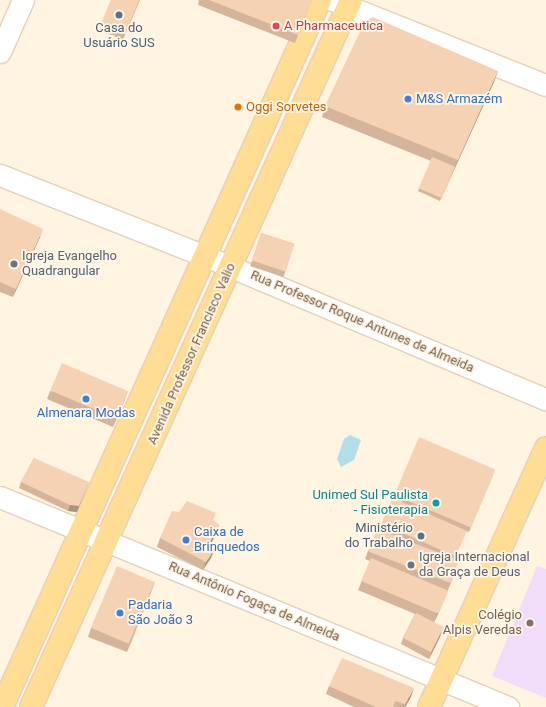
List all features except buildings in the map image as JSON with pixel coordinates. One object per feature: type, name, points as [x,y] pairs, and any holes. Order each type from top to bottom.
[{"type":"main road","points":[[2,707],[320,0]]},
{"type":"main road","name":"Avenida Professor Francisco Valio","points":[[31,707],[231,267],[344,2]]},
{"type":"main road","points":[[429,707],[546,448]]},
{"type":"street","points":[[0,52],[23,0]]},
{"type":"street","points":[[344,2],[546,85]]},
{"type":"street","name":"Rua Professor Roque Antunes de Almeida","points":[[0,175],[205,256],[546,399]]},
{"type":"street","name":"Rua Antônio Fogaça de Almeida","points":[[0,497],[508,707]]},
{"type":"shaded area","name":"Colégio Alpis Veredas","points":[[537,566],[546,569],[546,698],[492,676]]},
{"type":"water","points":[[350,435],[361,440],[354,460],[341,467],[337,459],[344,439]]},
{"type":"place","name":"Casa do Usuário SUS","points":[[119,15]]},
{"type":"place","name":"A Pharmaceutica","points":[[276,26]]},
{"type":"place","name":"M&S Armazém","points":[[408,99]]},
{"type":"place","name":"Oggi Sorvetes","points":[[238,107]]},
{"type":"place","name":"Igreja Evangelho Quadrangular","points":[[14,264]]},
{"type":"place","name":"Almenara Modas","points":[[86,399]]},
{"type":"place","name":"Unimed Sul Paulista - Fisioterapia","points":[[436,503]]},
{"type":"place","name":"Ministério do Trabalho","points":[[421,536]]},
{"type":"place","name":"Caixa de Brinquedos","points":[[186,540]]},
{"type":"place","name":"Igreja Internacional da Graça de Deus","points":[[411,565]]},
{"type":"place","name":"Padaria São João 3","points":[[120,613]]},
{"type":"place","name":"Colégio Alpis Veredas","points":[[530,623]]}]
